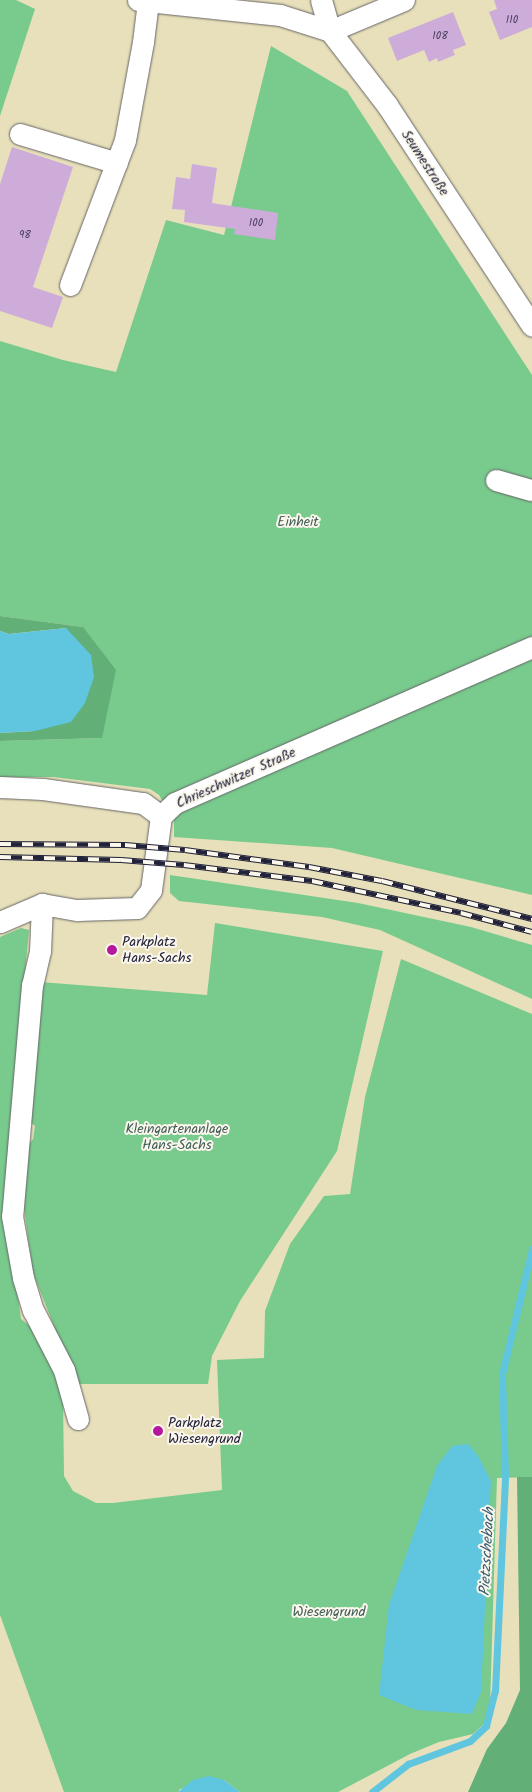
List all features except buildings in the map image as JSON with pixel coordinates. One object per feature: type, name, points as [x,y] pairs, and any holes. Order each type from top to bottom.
[{"type":"street","name":"Seumestraße","points":[[321,0],[330,31],[387,105],[532,326]]},
{"type":"street","points":[[70,285],[125,140],[143,42],[143,1],[280,15],[330,31],[404,0]]},
{"type":"street","points":[[20,134],[117,163]]},
{"type":"street","points":[[496,480],[532,490]]},
{"type":"street","name":"Chrieschwitzer Straße","points":[[42,904],[77,910],[137,908],[151,890],[161,816],[175,803],[532,647]]},
{"type":"street","points":[[0,787],[43,788],[143,803],[161,816]]},
{"type":"street","points":[[0,922],[42,904],[40,951],[32,985],[12,1216],[23,1278],[33,1310],[64,1370],[78,1419]]},
{"type":"green space","points":[[0,0],[16,0],[35,9],[0,116]]},
{"type":"green space","name":"Einheit","points":[[271,46],[347,91],[532,375],[532,895],[332,848],[174,837],[174,821],[159,795],[150,789],[54,777],[0,777],[0,741],[102,738],[83,627],[0,616],[0,341],[63,360],[116,372],[166,220],[224,235]]},
{"type":"green space","points":[[0,616],[83,627],[116,670],[102,738],[0,741],[0,733],[35,731],[66,628],[9,634],[0,631]]},
{"type":"green space","points":[[170,875],[358,903],[471,927],[532,945],[532,999],[380,930],[322,917],[179,901],[170,893]]},
{"type":"green space","name":"Kleingartenanlage Hans-Sachs","points":[[215,923],[383,951],[337,1151],[240,1301],[212,1356],[208,1384],[77,1384],[33,1273],[24,1208],[28,1145],[33,1139],[35,1126],[30,1122],[40,982],[207,995]]},
{"type":"green space","name":"Wiesengrund","points":[[21,928],[29,930],[12,1116],[11,1247],[21,1319],[35,1330],[53,1361],[63,1397],[64,1476],[73,1491],[96,1503],[113,1503],[222,1490],[217,1360],[264,1358],[265,1311],[290,1244],[324,1196],[350,1194],[365,1097],[401,959],[532,1014],[532,1477],[497,1478],[490,1706],[485,1723],[473,1734],[439,1742],[410,1754],[338,1792],[240,1792],[224,1780],[180,1789],[178,1792],[64,1792],[0,1615],[0,937]]},
{"type":"green space","points":[[517,1477],[532,1477],[532,1792],[468,1792],[487,1749],[506,1723],[520,1690]]},
{"type":"water","points":[[66,628],[91,655],[94,677],[85,703],[71,722],[35,731],[0,733],[0,631],[9,634]]},
{"type":"water","points":[[468,1444],[478,1456],[491,1481],[481,1692],[472,1714],[416,1710],[379,1695],[389,1605],[437,1466],[452,1446]]},
{"type":"water","points":[[209,1776],[224,1780],[240,1792],[178,1792],[193,1780]]},
{"type":"waterway","name":"Pietzschebach","points":[[372,1792],[408,1764],[470,1741],[486,1726],[495,1691],[505,1476],[502,1374],[532,1249]]},
{"type":"railway","points":[[0,844],[125,845],[185,850],[309,867],[382,881],[532,919]]},
{"type":"railway","points":[[0,857],[121,860],[184,865],[312,881],[461,913],[532,932]]},
{"type":"place","name":"Parkplatz Hans-Sachs","points":[[112,950]]},
{"type":"place","name":"Parkplatz Wiesengrund","points":[[158,1431]]}]
